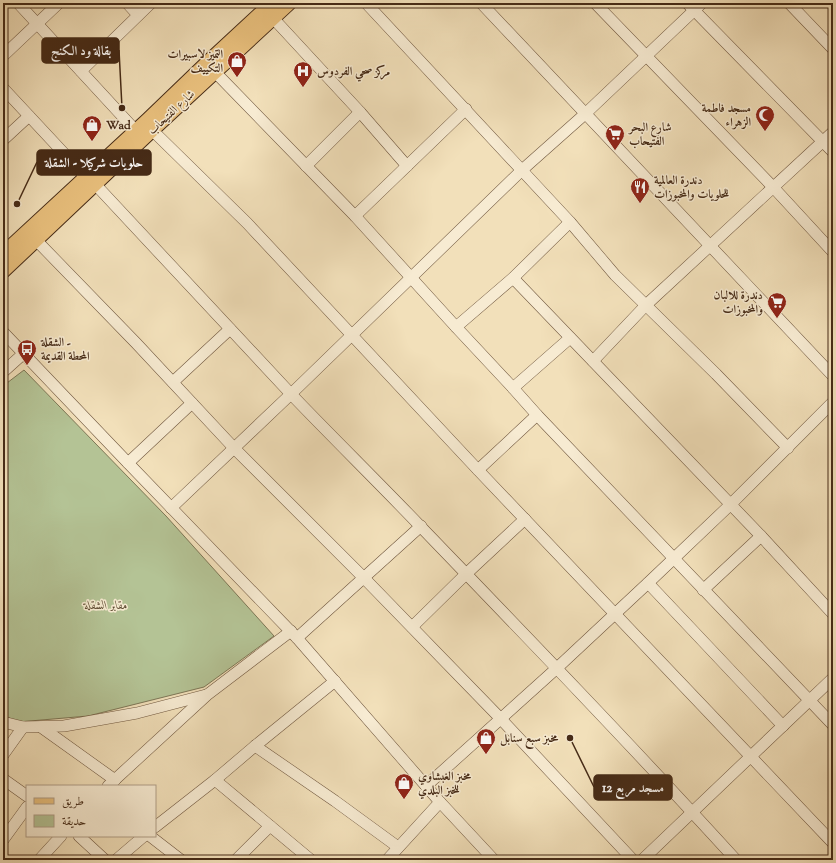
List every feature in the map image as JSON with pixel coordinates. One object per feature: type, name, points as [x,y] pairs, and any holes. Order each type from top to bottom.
[{"type":"main road","name":"شارع الفتيحاب","points":[[3,271],[36,240],[136,131],[272,3]]},
{"type":"main road","name":"شارع الفتيحاب","points":[[3,254],[152,130],[288,3]]},
{"type":"street","points":[[18,3],[136,131]]},
{"type":"street","points":[[3,56],[59,3]]},
{"type":"street","points":[[127,3],[138,15]]},
{"type":"street","points":[[81,71],[151,3]]},
{"type":"street","points":[[366,3],[570,222],[615,275],[721,379],[788,448]]},
{"type":"street","points":[[481,3],[833,376]]},
{"type":"street","points":[[595,3],[647,55],[833,252]]},
{"type":"street","points":[[789,3],[833,49]]},
{"type":"street","points":[[171,508],[522,170],[585,114],[647,55],[694,5],[833,152]]},
{"type":"street","points":[[273,18],[360,112],[407,166]]},
{"type":"street","points":[[215,72],[355,216],[537,415],[833,725]]},
{"type":"street","points":[[3,88],[291,394],[421,526],[557,668],[736,860]]},
{"type":"street","points":[[355,216],[466,109]]},
{"type":"street","points":[[306,166],[360,112]]},
{"type":"street","points":[[3,140],[29,116]]},
{"type":"street","points":[[152,130],[247,224],[352,334],[478,470],[833,843]]},
{"type":"street","points":[[593,361],[646,305],[833,132]]},
{"type":"street","points":[[456,327],[512,278],[570,222]]},
{"type":"street","points":[[36,240],[126,332],[234,448],[364,578],[501,719],[633,860]]},
{"type":"street","points":[[512,278],[593,361],[833,614]]},
{"type":"street","points":[[173,382],[230,329]]},
{"type":"street","points":[[3,332],[294,634],[440,802],[492,859]]},
{"type":"street","points":[[513,388],[570,338]]},
{"type":"street","points":[[3,372],[23,354]]},
{"type":"street","points":[[426,786],[557,668],[648,583],[730,505],[833,402]]},
{"type":"street","points":[[128,463],[192,404]]},
{"type":"street","points":[[478,470],[537,415]]},
{"type":"street","points":[[412,627],[525,519]]},
{"type":"street","points":[[41,727],[112,783],[207,695],[294,634],[364,578],[421,526]]},
{"type":"street","points":[[704,590],[760,536]]},
{"type":"street","points":[[648,583],[782,726]]},
{"type":"street","points":[[642,860],[833,678]]},
{"type":"street","points":[[156,826],[215,780],[335,681]]},
{"type":"street","points":[[3,722],[23,727],[64,726],[137,713],[207,695]]},
{"type":"street","points":[[3,755],[23,727]]},
{"type":"street","points":[[255,746],[335,801],[398,847]]},
{"type":"street","points":[[3,779],[26,795]]},
{"type":"street","points":[[215,780],[310,860]]},
{"type":"street","points":[[387,860],[440,802]]},
{"type":"street","points":[[3,840],[26,808]]},
{"type":"street","points":[[236,860],[270,826]]},
{"type":"street","points":[[39,860],[60,837]]},
{"type":"street","points":[[81,837],[105,860]]},
{"type":"street","points":[[116,860],[143,837]]},
{"type":"street","points":[[151,837],[181,860]]},
{"type":"green space","name":"مقابر الشقلة","points":[[24,370],[166,516],[274,636],[204,687],[88,716],[18,722],[3,715],[3,386]]},
{"type":"place","name":"التميز لاسبيرات التكييف","points":[[237,78]]},
{"type":"place","name":"مركز صحي الفردوس","points":[[303,88]]},
{"type":"place","name":"بقالة ود الكنج","points":[[122,108]]},
{"type":"place","name":"مسجد فاطمة الزهراء","points":[[765,132]]},
{"type":"place","name":"Wad","points":[[92,142]]},
{"type":"place","name":"شارع البحر الفتيحاب","points":[[615,151]]},
{"type":"place","name":"حلويات شركيلا - الشقلة","points":[[17,204]]},
{"type":"place","name":"دندرة العالمية للحلويات والمخبوزات","points":[[640,204]]},
{"type":"place","name":"دندرة للالبان والمخبوزات","points":[[777,319]]},
{"type":"place","name":"الشقلة - المحطة القديمة","points":[[27,366]]},
{"type":"place","name":"مسجد مربع 12","points":[[570,738]]},
{"type":"place","name":"مخبز سبع سنابل","points":[[486,755]]},
{"type":"place","name":"مخبز الغبشاوي للخبز البلدي","points":[[404,800]]}]
